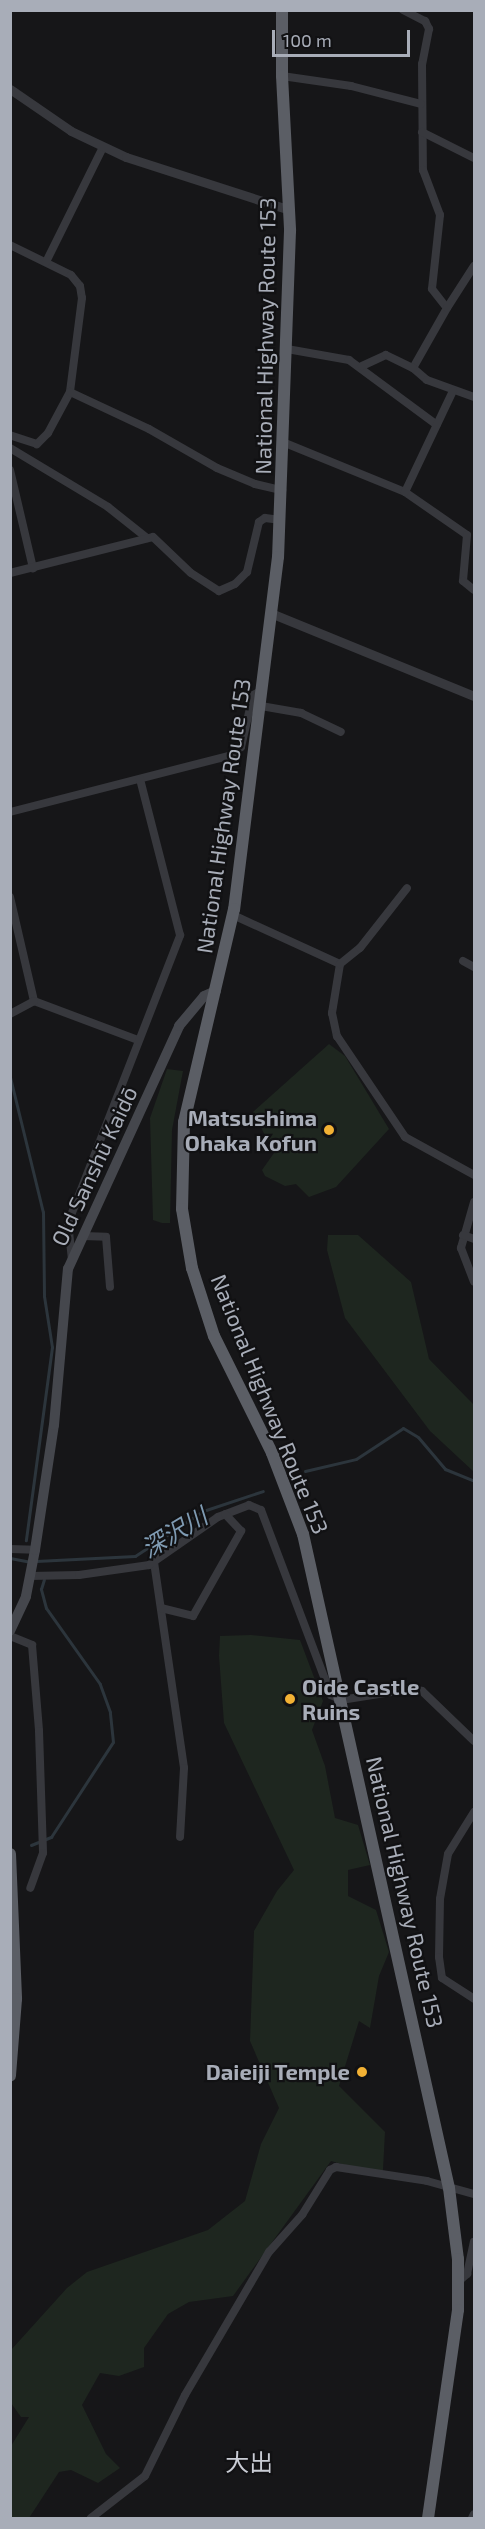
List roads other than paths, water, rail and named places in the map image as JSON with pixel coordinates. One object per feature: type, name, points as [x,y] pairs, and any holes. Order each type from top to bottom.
[{"type":"highway","name":"National Highway Route 153","points":[[282,10],[282,76],[290,210],[285,444],[273,614],[233,915],[184,1122],[181,1181],[186,1237],[214,1336],[272,1453],[297,1517],[341,1700],[449,2188],[459,2281],[451,2375],[428,2518]]},
{"type":"highway","points":[[10,1854],[16,1933],[10,2076]]},
{"type":"highway","points":[[10,1958],[16,1933]]},
{"type":"main road","name":"Old Sanshū Kaidō","points":[[10,1630],[31,1574],[59,1379],[64,1289],[72,1260],[179,1026],[204,996],[216,991]]},
{"type":"street","points":[[403,10],[425,21],[429,29],[422,64],[423,170],[440,215],[432,289],[447,308]]},
{"type":"street","points":[[282,76],[351,86],[421,104]]},
{"type":"street","points":[[10,89],[71,131],[103,147],[290,210]]},
{"type":"street","points":[[422,132],[474,158]]},
{"type":"street","points":[[46,262],[103,147]]},
{"type":"street","points":[[10,245],[71,276],[80,286],[81,308],[69,392],[48,433],[37,444],[10,435]]},
{"type":"street","points":[[414,368],[447,308],[474,266]]},
{"type":"street","points":[[287,349],[349,360],[362,366],[436,425]]},
{"type":"street","points":[[362,366],[386,355],[414,368],[428,380],[474,397]]},
{"type":"street","points":[[405,492],[453,391]]},
{"type":"street","points":[[69,392],[149,429],[217,468],[255,484],[283,490]]},
{"type":"street","points":[[285,444],[405,492],[467,535],[464,580],[474,590]]},
{"type":"street","points":[[10,448],[108,507],[147,538]]},
{"type":"street","points":[[10,470],[33,568]]},
{"type":"street","points":[[10,573],[153,537],[191,573],[219,591],[236,584],[247,572],[259,522],[265,518],[281,520]]},
{"type":"street","points":[[273,614],[474,696]]},
{"type":"street","points":[[10,812],[238,752],[253,695],[263,690]]},
{"type":"street","points":[[261,706],[301,713],[341,732]]},
{"type":"street","points":[[72,1260],[68,1223],[180,935],[140,779]]},
{"type":"street","points":[[407,888],[360,948],[340,964],[332,1013],[337,1036],[405,1137],[474,1175]]},
{"type":"street","points":[[10,897],[34,1001]]},
{"type":"street","points":[[233,915],[340,964]]},
{"type":"street","points":[[463,961],[474,968]]},
{"type":"street","points":[[10,1014],[34,1001],[138,1040]]},
{"type":"street","points":[[474,1202],[461,1248],[474,1282]]},
{"type":"street","points":[[463,1235],[474,1239]]},
{"type":"street","points":[[83,1236],[106,1237],[110,1287]]},
{"type":"street","points":[[31,1574],[129,1570],[154,1562],[221,1516],[249,1505],[261,1510],[331,1695],[341,1700],[410,1689],[422,1691],[474,1741]]},
{"type":"street","points":[[161,1608],[193,1616],[241,1531],[221,1516]]},
{"type":"street","points":[[10,1549],[34,1553]]},
{"type":"street","points":[[154,1562],[184,1768],[180,1837]]},
{"type":"street","points":[[10,1636],[32,1645],[39,1731],[43,1853],[30,1888]]},
{"type":"street","points":[[474,1812],[448,1854],[440,1899],[442,1978],[474,1999]]},
{"type":"street","points":[[92,2518],[145,2476],[185,2395],[269,2252],[302,2215],[330,2170],[336,2167],[474,2194]]},
{"type":"street","points":[[459,2281],[467,2274],[474,2242]]},
{"type":"street","points":[[472,2518],[474,2514]]},
{"type":"waterway","points":[[10,1077],[43,1212],[44,1296],[52,1347],[26,1540]]},
{"type":"waterway","name":"深沢川","points":[[305,1471],[356,1459],[403,1428],[418,1437],[445,1469],[474,1481]]},
{"type":"waterway","name":"深沢川","points":[[36,1561],[135,1556],[203,1511],[263,1491]]},
{"type":"waterway","name":"深沢川","points":[[10,1558],[30,1562]]},
{"type":"waterway","points":[[31,1845],[51,1837],[113,1742],[110,1712],[100,1684],[46,1608],[41,1589],[44,1579]]},
{"type":"place","name":"Matsushima Ohaka Kofun","points":[[329,1130]]},
{"type":"place","name":"Oide Castle Ruins","points":[[290,1699]]},
{"type":"place","name":"Daieiji Temple","points":[[362,2072]]},
{"type":"district","name":"大出","points":[[249,2462]]}]
